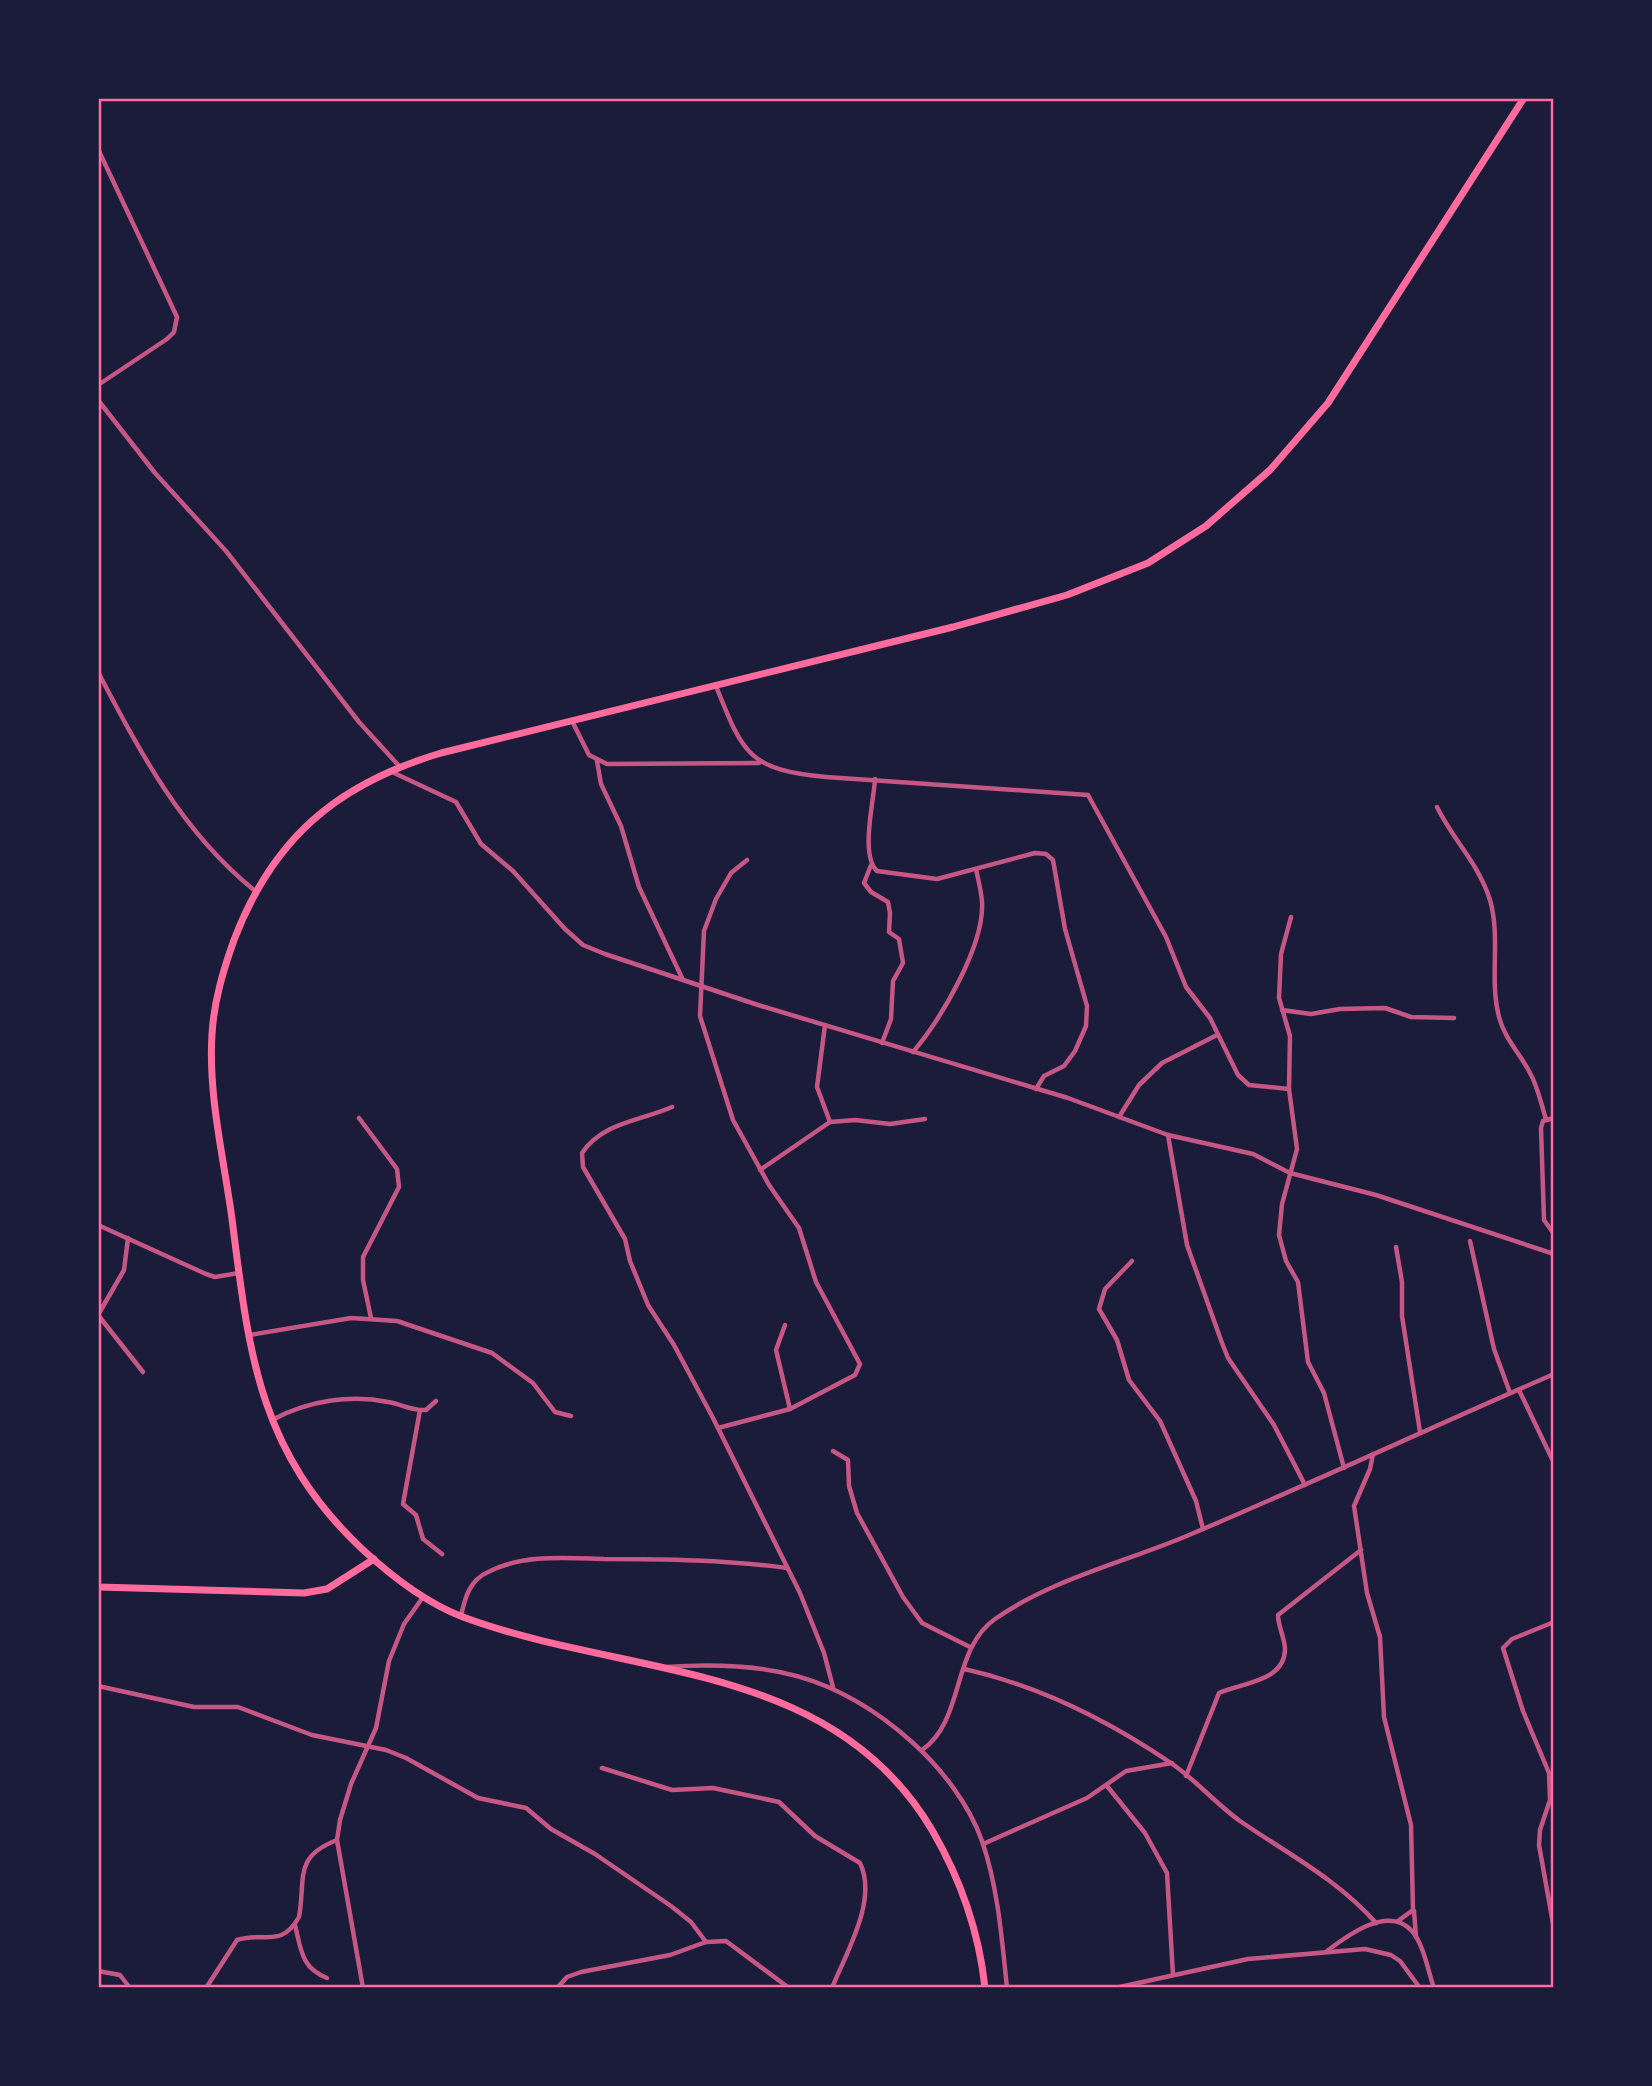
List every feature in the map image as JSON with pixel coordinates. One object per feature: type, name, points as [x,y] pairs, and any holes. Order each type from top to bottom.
[{"type":"main road","points":[[985,1988],[971,1917],[952,1863],[925,1817],[881,1768],[848,1738],[794,1706],[738,1686],[553,1643],[461,1616],[410,1588],[374,1559],[317,1500],[277,1436],[255,1374],[215,1102],[212,1035],[220,979],[254,890],[278,858],[307,825],[344,795],[391,771],[442,753],[716,686],[1067,595],[1148,563],[1206,526],[1270,470],[1328,403],[1524,98]]},
{"type":"main road","points":[[98,1587],[304,1593],[327,1589],[374,1559]]},
{"type":"street","points":[[98,149],[177,317],[174,332],[167,339],[98,385]]},
{"type":"street","points":[[98,400],[155,473],[226,551],[359,722],[400,767]]},
{"type":"street","points":[[98,671],[129,733],[168,794],[214,854],[254,890]]},
{"type":"street","points":[[716,686],[741,741],[760,763]]},
{"type":"street","points":[[572,721],[584,749],[597,761],[601,784],[621,826],[639,887],[683,981]]},
{"type":"street","points":[[597,761],[685,766],[760,763],[811,776],[1088,795],[1166,937],[1186,987],[1210,1018],[1243,1082],[1289,1089]]},
{"type":"street","points":[[391,771],[456,802],[481,844],[503,861],[583,945],[683,981],[1036,1089],[1168,1135],[1252,1154],[1290,1172],[1376,1195],[1554,1254]]},
{"type":"street","points":[[875,779],[869,851],[871,865],[864,875],[864,883],[871,892],[888,902],[888,932],[899,939],[903,963],[893,981],[891,1019],[882,1043]]},
{"type":"street","points":[[1437,807],[1447,828],[1469,853],[1490,901],[1494,928],[1493,980],[1499,1017],[1511,1046],[1530,1073],[1546,1119],[1541,1128],[1544,1213],[1547,1227],[1554,1234]]},
{"type":"street","points":[[871,865],[886,874],[937,879],[1035,853],[1046,854],[1053,860],[1067,940],[1085,991],[1086,1026],[1064,1066],[1044,1076],[1036,1089]]},
{"type":"street","points":[[718,1428],[790,1409],[855,1375],[860,1364],[816,1282],[799,1228],[760,1170],[724,1100],[700,1016],[700,986],[704,967],[702,938],[708,919],[731,873],[747,860]]},
{"type":"street","points":[[914,1052],[948,1003],[980,922],[982,902],[976,869]]},
{"type":"street","points":[[1291,917],[1278,978],[1281,1010],[1290,1036],[1289,1089],[1297,1149],[1282,1204],[1279,1235],[1286,1261],[1298,1282],[1308,1362],[1324,1393],[1343,1468]]},
{"type":"street","points":[[1281,1010],[1311,1014],[1340,1009],[1385,1008],[1411,1017],[1454,1018]]},
{"type":"street","points":[[825,1025],[817,1087],[830,1122]]},
{"type":"street","points":[[1119,1117],[1139,1085],[1162,1062],[1217,1035]]},
{"type":"street","points":[[672,1107],[608,1128],[588,1143],[581,1158],[583,1167],[620,1228],[648,1305],[674,1345],[718,1428],[812,1618],[833,1687]]},
{"type":"street","points":[[359,1118],[397,1169],[400,1177],[394,1198],[363,1257],[363,1280],[371,1318]]},
{"type":"street","points":[[1546,1119],[1554,1118]]},
{"type":"street","points":[[760,1170],[830,1122],[855,1120],[890,1124],[925,1119]]},
{"type":"street","points":[[1168,1135],[1187,1245],[1222,1343],[1228,1358],[1274,1425],[1305,1485]]},
{"type":"street","points":[[98,1225],[206,1274],[215,1277],[239,1273]]},
{"type":"street","points":[[128,1238],[124,1270],[98,1315],[143,1372]]},
{"type":"street","points":[[1470,1241],[1475,1275],[1494,1349],[1510,1394]]},
{"type":"street","points":[[1396,1247],[1402,1282],[1402,1316],[1420,1433]]},
{"type":"street","points":[[1132,1261],[1105,1289],[1099,1309],[1114,1330],[1129,1380],[1160,1421],[1196,1501],[1203,1529]]},
{"type":"street","points":[[250,1335],[351,1318],[397,1321],[492,1353],[533,1383],[555,1412],[571,1416]]},
{"type":"street","points":[[785,1325],[776,1350],[790,1409]]},
{"type":"street","points":[[922,1750],[940,1732],[970,1647],[987,1625],[1032,1597],[1203,1529],[1554,1374]]},
{"type":"street","points":[[1519,1390],[1554,1463]]},
{"type":"street","points":[[271,1420],[318,1403],[347,1399],[388,1402],[420,1410],[426,1410],[436,1401]]},
{"type":"street","points":[[420,1410],[403,1504],[416,1515],[423,1539],[442,1554]]},
{"type":"street","points":[[833,1451],[848,1460],[849,1486],[857,1513],[913,1612],[939,1633],[970,1647]]},
{"type":"street","points":[[1373,1453],[1370,1469],[1354,1500],[1367,1593],[1380,1637],[1384,1717],[1410,1817],[1416,1937],[1434,1988]]},
{"type":"street","points":[[1186,1776],[1219,1693],[1255,1684],[1282,1660],[1285,1645],[1278,1615],[1361,1550]]},
{"type":"street","points":[[461,1616],[465,1596],[474,1582],[486,1572],[508,1564],[543,1558],[682,1558],[787,1568]]},
{"type":"street","points":[[363,1988],[337,1840],[340,1820],[351,1784],[369,1747],[389,1661],[404,1624],[423,1596]]},
{"type":"street","points":[[1554,1622],[1512,1639],[1503,1648],[1518,1696],[1549,1773],[1550,1800],[1539,1845],[1554,1929]]},
{"type":"street","points":[[660,1667],[711,1665],[771,1669],[833,1687],[880,1713],[922,1750],[953,1788],[983,1844],[990,1868],[1007,1988]]},
{"type":"street","points":[[964,1669],[1000,1678],[1073,1706],[1172,1763],[1240,1821],[1323,1874],[1359,1903],[1376,1923]]},
{"type":"street","points":[[98,1686],[194,1707],[238,1707],[313,1735],[406,1758],[478,1798],[526,1808],[551,1829],[595,1854],[678,1911],[706,1942]]},
{"type":"street","points":[[983,1844],[1107,1786],[1126,1771],[1172,1763]]},
{"type":"street","points":[[602,1768],[672,1790],[713,1788],[779,1802],[815,1836],[860,1863],[867,1888],[861,1913],[832,1988]]},
{"type":"street","points":[[1107,1786],[1145,1833],[1167,1873],[1173,1975]]},
{"type":"street","points":[[1546,1813],[1554,1808]]},
{"type":"street","points":[[206,1988],[237,1940],[280,1937],[295,1925],[299,1917],[306,1860],[323,1846],[337,1840]]},
{"type":"street","points":[[1326,1951],[1352,1933],[1376,1923],[1398,1921],[1413,1910]]},
{"type":"street","points":[[1398,1921],[1416,1937]]},
{"type":"street","points":[[295,1925],[304,1962],[314,1973],[327,1978]]},
{"type":"street","points":[[557,1988],[568,1977],[581,1972],[670,1955],[706,1942],[726,1941],[789,1988]]},
{"type":"street","points":[[1115,1988],[1248,1959],[1326,1951],[1381,1951],[1400,1961],[1420,1988]]},
{"type":"street","points":[[98,1971],[120,1975],[131,1988]]}]
